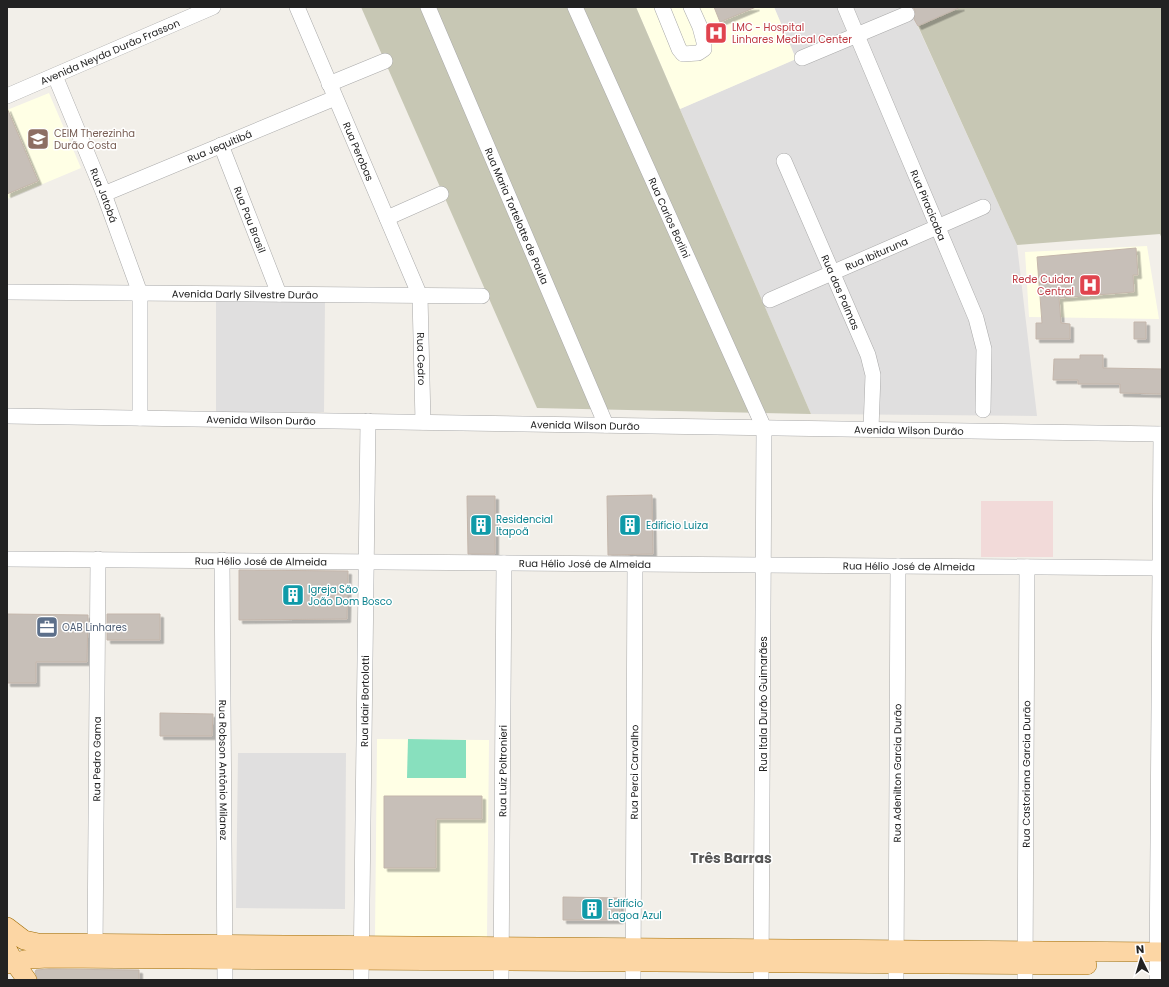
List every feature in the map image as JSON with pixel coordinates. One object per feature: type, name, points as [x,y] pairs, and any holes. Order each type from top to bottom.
[{"type":"main road","points":[[7,927],[24,940],[95,951]]},
{"type":"main road","points":[[9,958],[29,958],[95,951],[501,954],[633,963],[1025,965],[1159,963]]},
{"type":"main road","points":[[9,958],[27,980]]},
{"type":"street","name":"Avenida Neyda Durão Frasson","points":[[7,96],[213,7]]},
{"type":"street","name":"Rua Perobas","points":[[296,7],[420,296]]},
{"type":"street","name":"Rua Maria Tortelotte de Paula","points":[[428,7],[606,425]]},
{"type":"street","name":"Rua Carlos Borlini","points":[[575,7],[764,428]]},
{"type":"street","points":[[662,7],[679,49],[684,54],[691,55],[704,49],[704,42],[691,7]]},
{"type":"street","name":"Rua Piracicaba","points":[[845,7],[976,318],[984,349],[983,410]]},
{"type":"street","points":[[802,58],[907,14]]},
{"type":"street","points":[[330,84],[385,61]]},
{"type":"street","name":"Rua Jatobá","points":[[55,76],[104,194],[140,293],[140,418]]},
{"type":"street","name":"Rua Jequitibá","points":[[104,194],[336,98]]},
{"type":"street","name":"Rua Pau Brasil","points":[[221,145],[279,294]]},
{"type":"street","name":"Rua das Palmas","points":[[784,161],[868,355],[873,375],[871,429]]},
{"type":"street","points":[[387,218],[440,194]]},
{"type":"street","name":"Rua Ibituruna","points":[[770,300],[983,207]]},
{"type":"street","name":"Avenida Darly Silvestre Durão","points":[[7,292],[482,296]]},
{"type":"street","name":"Rua Cedro","points":[[420,296],[422,422]]},
{"type":"street","name":"Avenida Wilson Durão","points":[[7,416],[1161,434]]},
{"type":"street","name":"Rua Idair Bortolotti","points":[[361,980],[368,422]]},
{"type":"street","name":"Rua Itala Durão Guimarães","points":[[761,964],[764,428]]},
{"type":"street","points":[[1159,963],[1161,434]]},
{"type":"street","name":"Rua Hélio José de Almeida","points":[[7,559],[1161,568]]},
{"type":"street","name":"Rua Pedro Gama","points":[[95,951],[98,559]]},
{"type":"street","name":"Rua Robson Antônio Milanez","points":[[222,560],[224,980]]},
{"type":"street","name":"Rua Luiz Poltronieri","points":[[501,980],[504,563]]},
{"type":"street","name":"Rua Perci Carvalho","points":[[633,963],[635,564]]},
{"type":"street","name":"Rua Adenilton Garcia Durão","points":[[896,964],[898,566]]},
{"type":"street","name":"Rua Castoriana Garcia Durão","points":[[1025,965],[1027,567]]},
{"type":"shaded area","points":[[361,7],[636,7],[811,414],[537,408]]},
{"type":"shaded area","name":"LMC - Hospital Linhares Medical Center","points":[[636,7],[774,7],[796,59],[680,109]]},
{"type":"shaded area","points":[[774,7],[909,7],[1017,245],[1037,416],[811,414],[680,109],[796,59]]},
{"type":"shaded area","points":[[961,7],[1162,7],[1162,239],[1160,234],[1017,245],[918,26]]},
{"type":"shaded area","name":"CEIM Therezinha Durão Costa","points":[[49,93],[81,168],[7,199],[7,110]]},
{"type":"shaded area","name":"Rede Cuidar Central","points":[[1147,246],[1159,319],[1029,317],[1025,252]]},
{"type":"shaded area","points":[[216,301],[325,301],[324,412],[216,412]]},
{"type":"shaded area","points":[[981,501],[1053,501],[1053,557],[981,557]]},
{"type":"shaded area","points":[[377,739],[489,740],[487,938],[375,937]]},
{"type":"shaded area","points":[[238,753],[346,753],[345,909],[236,908]]},
{"type":"green space","points":[[408,739],[466,740],[466,778],[407,778]]},
{"type":"building","points":[[714,7],[756,7],[720,22]]},
{"type":"building","points":[[913,7],[961,7],[918,26],[914,19],[915,11]]},
{"type":"building","points":[[7,108],[38,181],[7,194]]},
{"type":"building","points":[[1136,248],[1138,275],[1133,275],[1134,292],[1059,298],[1061,323],[1070,324],[1070,339],[1036,339],[1036,323],[1042,323],[1037,257]]},
{"type":"building","points":[[1134,322],[1146,322],[1146,339],[1134,339]]},
{"type":"building","points":[[1080,355],[1103,355],[1103,368],[1162,369],[1162,394],[1120,393],[1120,384],[1078,384],[1078,380],[1053,380],[1054,359],[1080,359]]},
{"type":"building","name":"Edifício Luiza","points":[[652,495],[653,554],[608,555],[607,496]]},
{"type":"building","name":"Residencial Itapoã","points":[[467,496],[495,496],[495,554],[468,554]]},
{"type":"building","name":"Igreja São João Dom Bosco","points":[[239,570],[348,571],[347,619],[239,620]]},
{"type":"building","points":[[7,614],[88,615],[87,662],[36,662],[36,683],[7,683]]},
{"type":"building","points":[[107,614],[160,614],[160,640],[107,640]]},
{"type":"building","points":[[160,713],[213,714],[212,736],[160,736]]},
{"type":"building","points":[[384,796],[482,796],[482,819],[436,819],[436,868],[384,868]]},
{"type":"building","name":"Edifício Lagoa Azul","points":[[563,897],[620,898],[620,920],[563,920]]},
{"type":"building","points":[[36,970],[139,970],[139,980],[38,980],[35,972]]},
{"type":"place","name":"LMC - Hospital Linhares Medical Center","points":[[716,33]]},
{"type":"place","name":"CEIM Therezinha Durão Costa","points":[[38,139]]},
{"type":"place","name":"Rede Cuidar Central","points":[[1090,285]]},
{"type":"place","name":"Residencial Itapoã","points":[[481,525]]},
{"type":"place","name":"Edifício Luiza","points":[[630,525]]},
{"type":"place","name":"Igreja São João Dom Bosco","points":[[293,595]]},
{"type":"place","name":"OAB Linhares","points":[[47,627]]},
{"type":"place","name":"Edifício Lagoa Azul","points":[[592,909]]},
{"type":"district","name":"Três Barras","points":[[731,858]]}]
